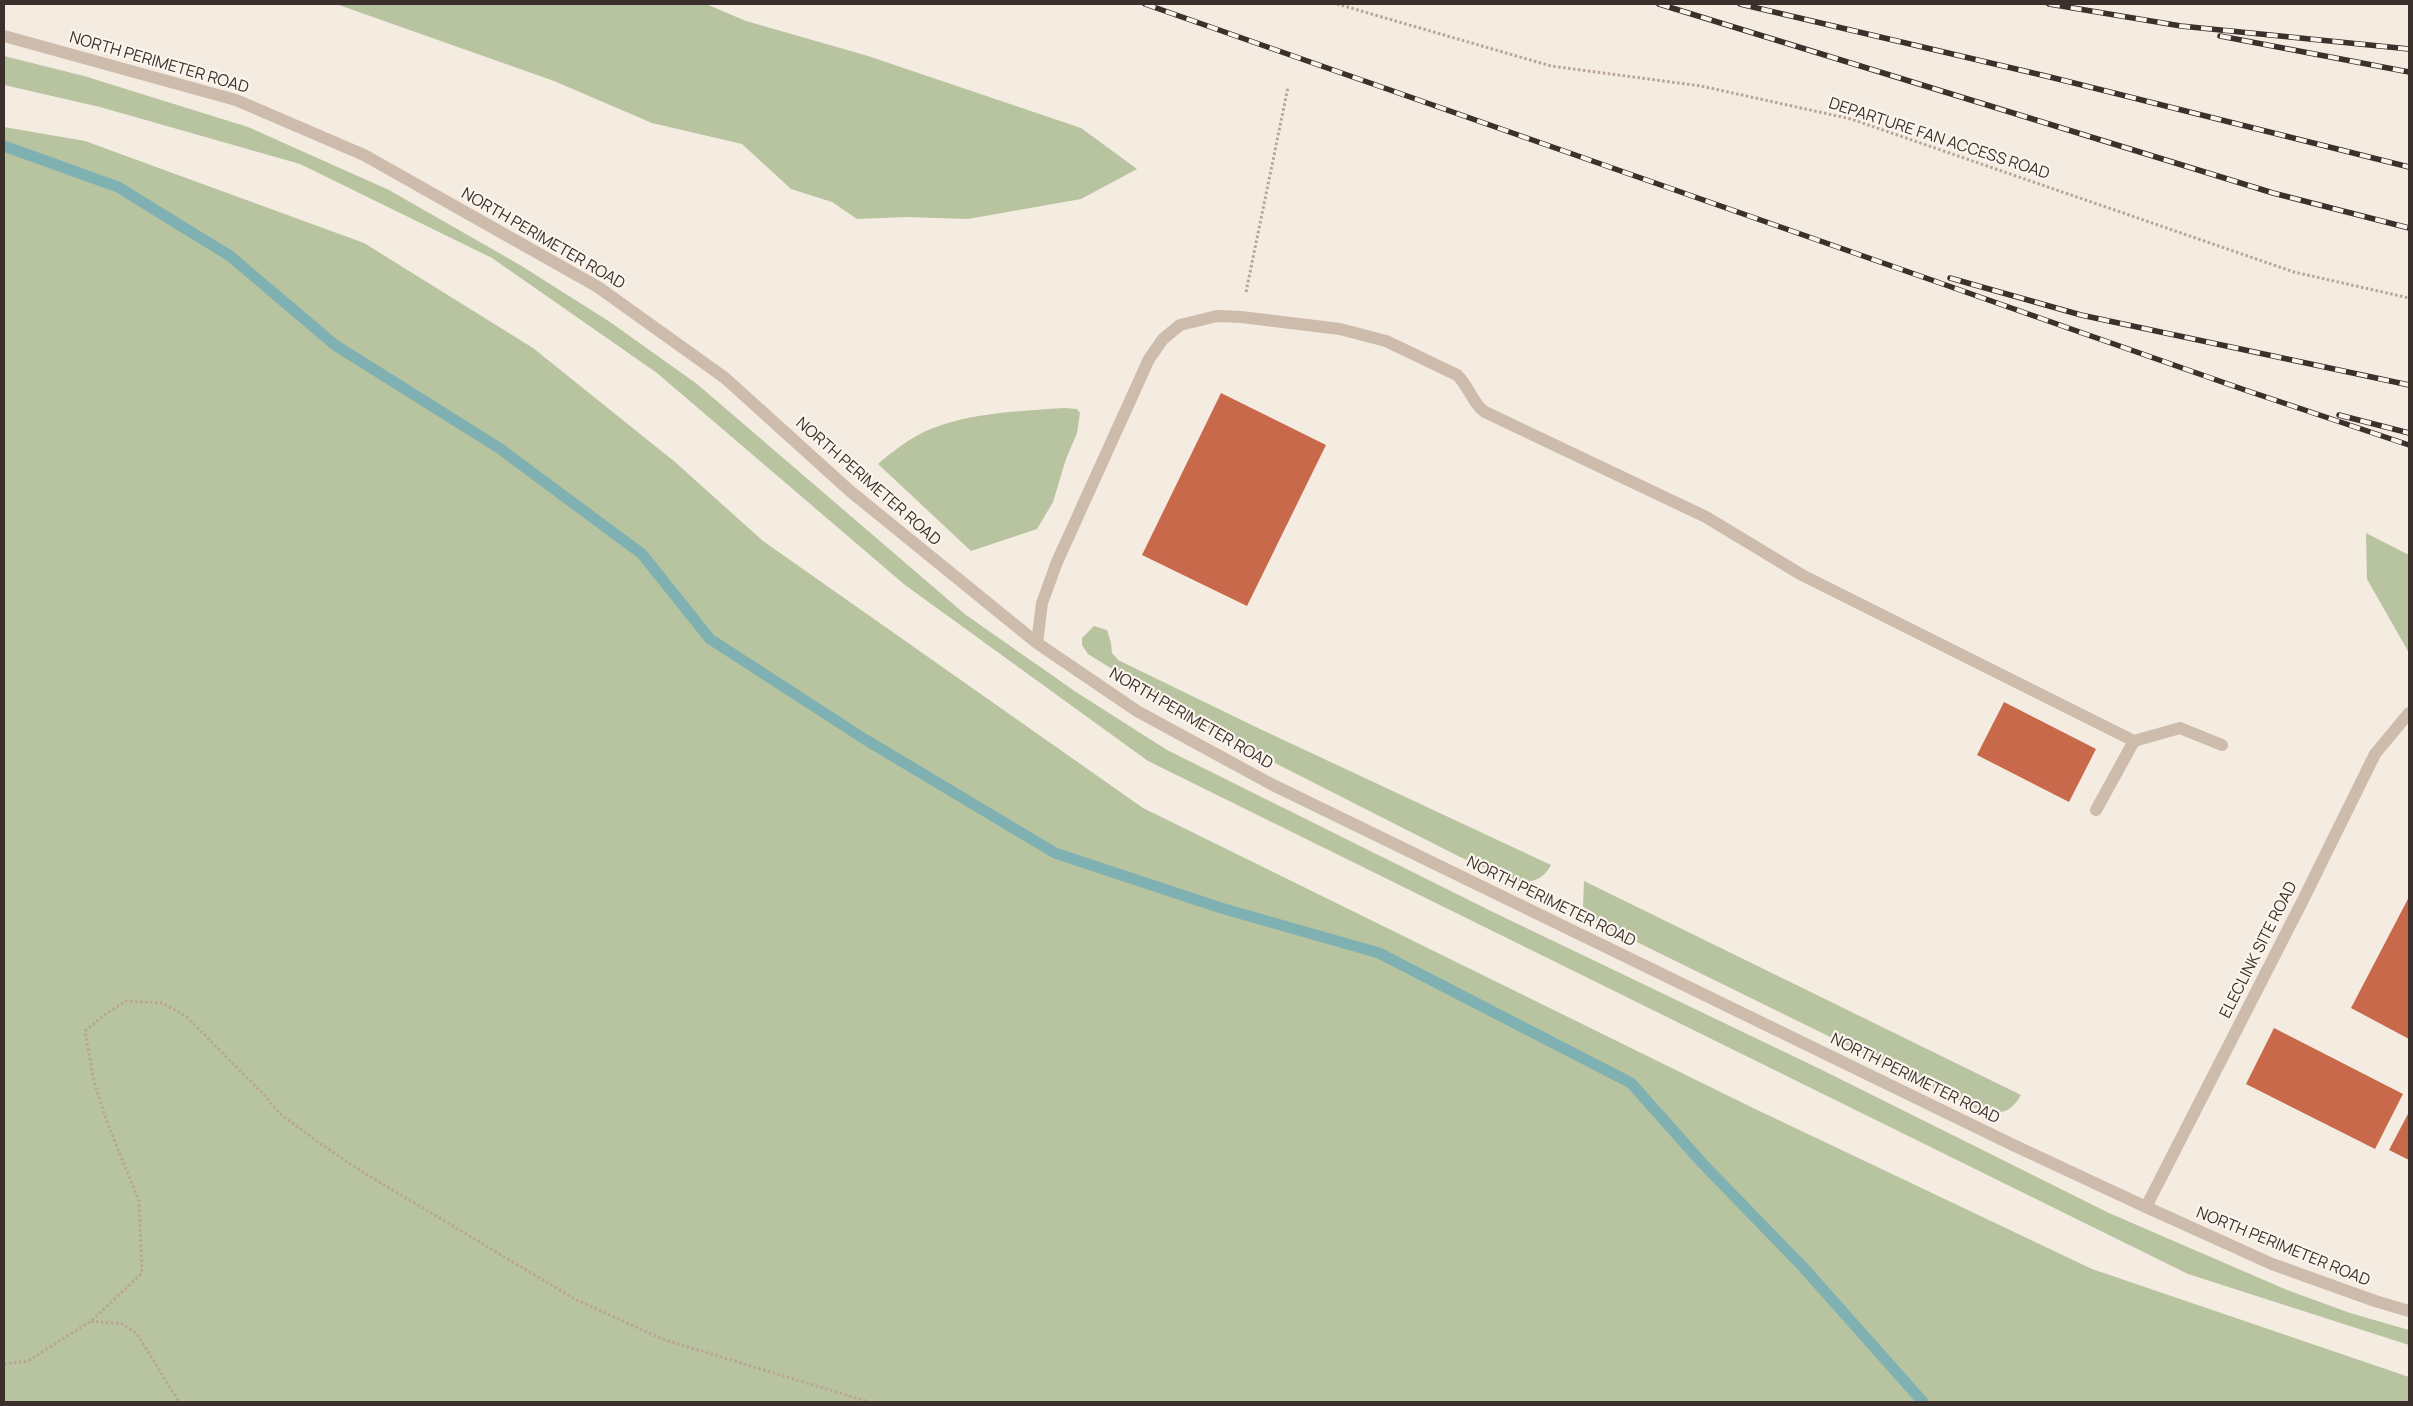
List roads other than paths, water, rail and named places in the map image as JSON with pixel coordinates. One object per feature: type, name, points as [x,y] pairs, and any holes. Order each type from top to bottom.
[{"type":"lane","name":"NORTH PERIMETER ROAD","points":[[4,36],[236,100],[364,155],[598,287],[725,378],[850,491],[1037,643],[1137,711],[1271,784],[2011,1144],[2146,1207],[2272,1264],[2375,1301],[2409,1311]]},
{"type":"lane","points":[[1037,643],[1042,603],[1057,562],[1149,359],[1163,339],[1180,325],[1217,316],[1241,317],[1340,329],[1376,339],[1457,375],[1463,380],[1478,407],[1485,412],[1706,517],[1802,575],[2134,741],[2180,728],[2222,745]]},
{"type":"lane","name":"ELECLINK SITE ROAD","points":[[2146,1207],[2299,909],[2375,754],[2409,713]]},
{"type":"lane","points":[[2096,810],[2134,741]]},
{"type":"waterway","points":[[4,146],[118,187],[230,256],[335,345],[499,448],[642,554],[710,639],[866,740],[1055,853],[1221,908],[1379,953],[1631,1083],[1703,1164],[1803,1267],[1923,1402]]},
{"type":"railway","points":[[1145,4],[2245,390],[2409,445]]},
{"type":"railway","points":[[1659,4],[2273,193],[2409,228]]},
{"type":"railway","points":[[1740,4],[2050,77],[2409,167]]},
{"type":"railway","points":[[2049,4],[2181,26],[2409,49]]},
{"type":"railway","points":[[2220,36],[2409,72]]},
{"type":"railway","points":[[1950,278],[2081,315],[2409,385]]},
{"type":"railway","points":[[2339,415],[2409,433]]}]
